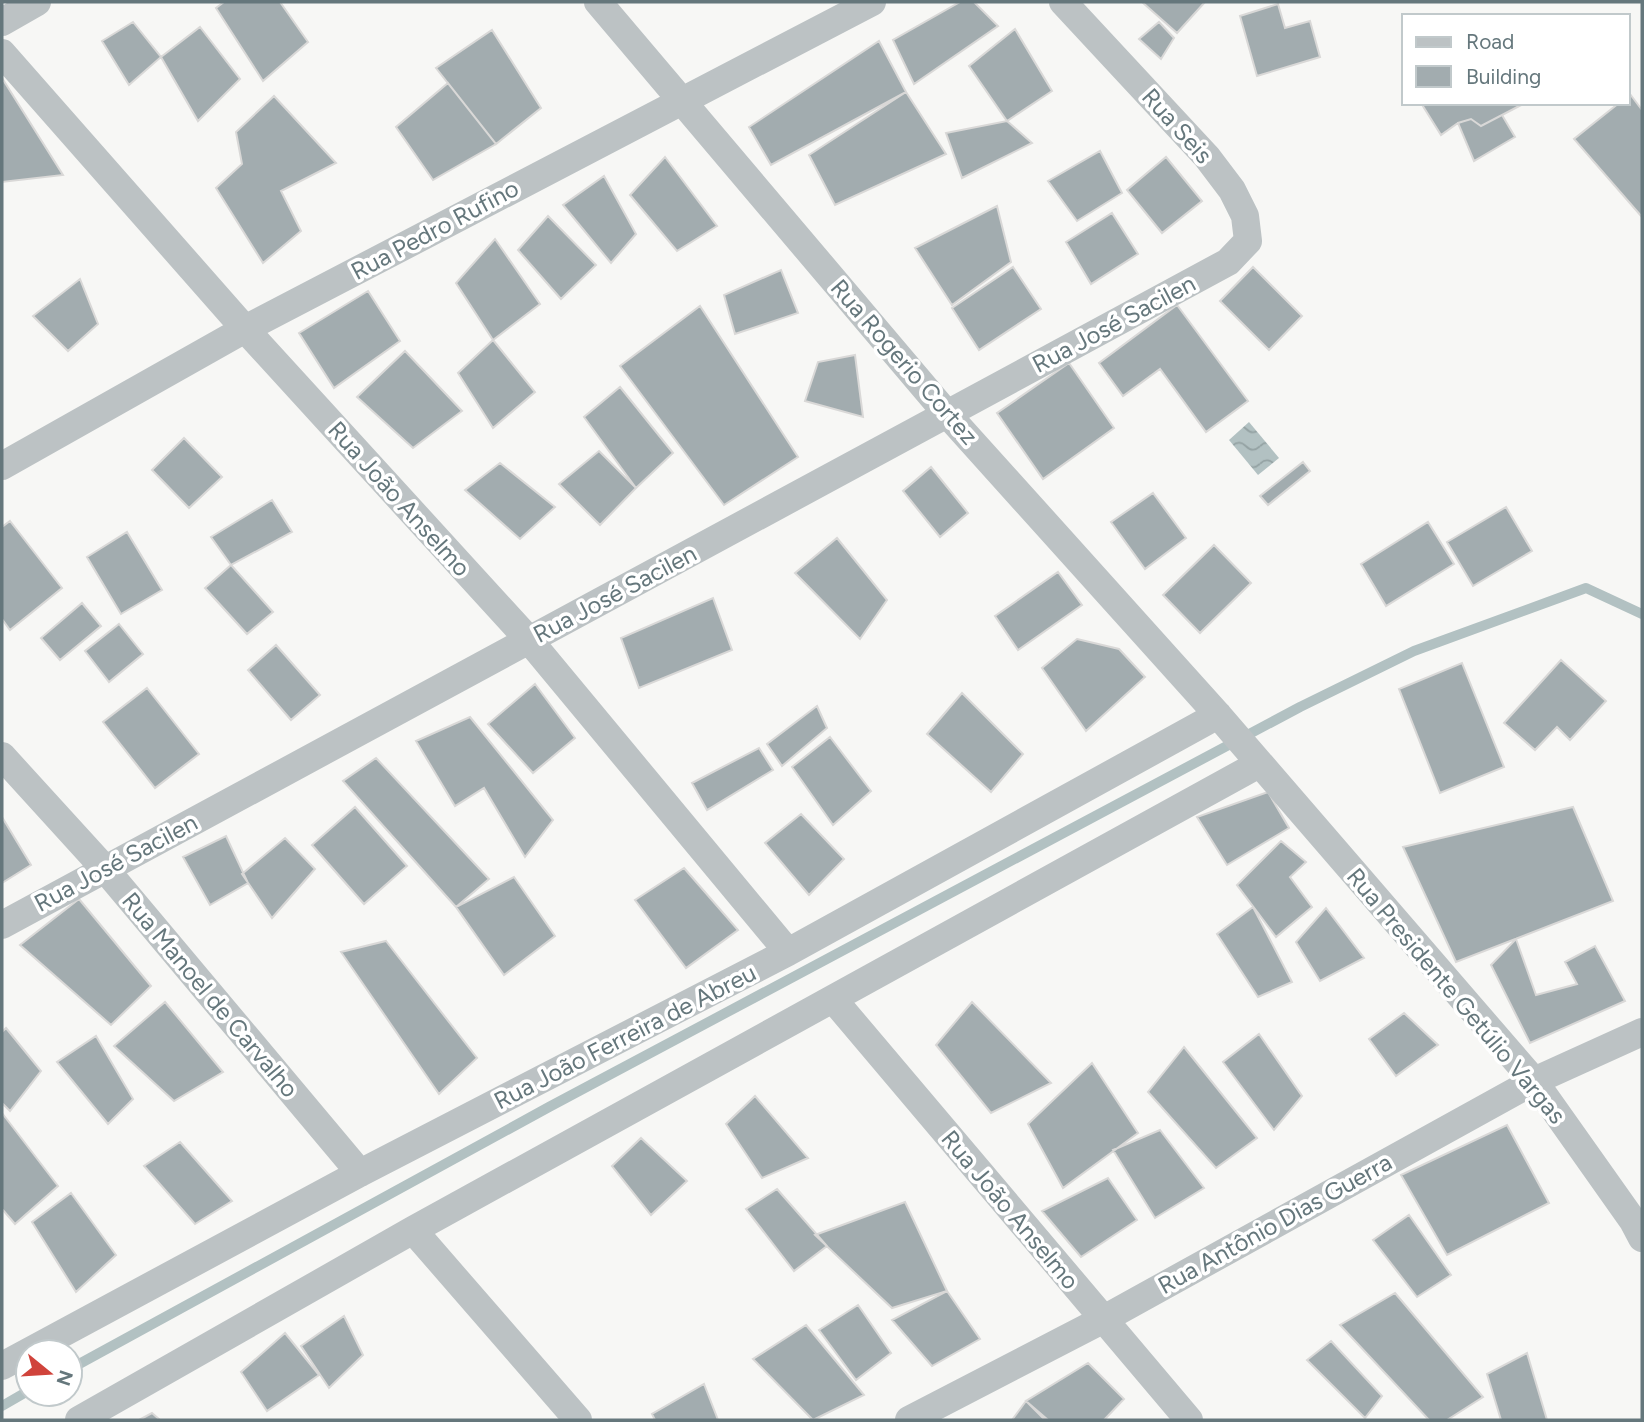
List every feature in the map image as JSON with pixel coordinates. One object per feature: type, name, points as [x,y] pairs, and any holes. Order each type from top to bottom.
[{"type":"street","points":[[2,22],[37,2]]},
{"type":"street","name":"Rua Rogerio Cortez","points":[[598,2],[947,414],[1259,764]]},
{"type":"street","name":"Rua Pedro Rufino","points":[[2,466],[245,330],[872,2]]},
{"type":"street","name":"Rua Seis","points":[[1063,2],[1207,157],[1232,190],[1245,216],[1248,241],[1228,262]]},
{"type":"street","name":"Rua João Anselmo","points":[[2,53],[245,330],[529,640],[788,953]]},
{"type":"street","name":"Rua José Sacilen","points":[[2,925],[1228,262]]},
{"type":"street","name":"Rua João Ferreira de Abreu","points":[[54,1338],[360,1173],[788,953],[1218,715]]},
{"type":"street","name":"Rua Manoel de Carvalho","points":[[2,756],[104,869],[360,1173]]},
{"type":"street","points":[[79,1420],[414,1230],[1259,764]]},
{"type":"street","name":"Rua Presidente Getúlio Vargas","points":[[1259,764],[1534,1081],[1642,1238]]},
{"type":"street","name":"Rua João Anselmo","points":[[833,999],[1189,1420]]},
{"type":"street","name":"Rua Antônio Dias Guerra","points":[[909,1420],[1102,1320],[1534,1081],[1642,1032]]},
{"type":"street","points":[[414,1230],[578,1420]]},
{"type":"water","points":[[1249,422],[1279,458],[1258,475],[1229,440]]},
{"type":"building","points":[[224,2],[280,2],[308,42],[263,81],[216,8]]},
{"type":"building","points":[[960,2],[974,2],[998,26],[914,84],[893,40]]},
{"type":"building","points":[[1142,2],[1205,2],[1177,33]]},
{"type":"building","points":[[1278,4],[1285,28],[1310,21],[1320,57],[1257,76],[1240,16]]},
{"type":"building","points":[[133,22],[161,57],[129,85],[102,41]]},
{"type":"building","points":[[1159,22],[1174,38],[1161,59],[1139,39]]},
{"type":"building","points":[[200,27],[240,79],[198,121],[161,57]]},
{"type":"building","points":[[1015,29],[1052,91],[1007,121],[969,66]]},
{"type":"building","points":[[492,30],[541,108],[496,144],[436,68]]},
{"type":"building","points":[[879,41],[906,92],[771,165],[749,127]]},
{"type":"building","points":[[2,78],[63,175],[2,182]]},
{"type":"building","points":[[448,83],[496,144],[433,180],[396,127]]},
{"type":"building","points":[[906,92],[946,154],[835,205],[809,155]]},
{"type":"building","points":[[1630,94],[1642,110],[1642,217],[1574,139],[1616,105],[1630,105]]},
{"type":"building","points":[[274,96],[336,163],[281,191],[301,231],[263,263],[216,188],[242,164],[236,132]]},
{"type":"building","points":[[1422,105],[1521,105],[1481,126],[1471,119],[1458,123],[1441,135]]},
{"type":"building","points":[[1502,115],[1515,137],[1474,161],[1458,123],[1471,119],[1481,126]]},
{"type":"building","points":[[1007,121],[1032,143],[962,178],[946,133]]},
{"type":"building","points":[[1100,151],[1122,193],[1077,221],[1048,181]]},
{"type":"building","points":[[665,157],[717,226],[677,251],[630,195]]},
{"type":"building","points":[[1166,157],[1202,201],[1162,233],[1127,190]]},
{"type":"building","points":[[604,176],[636,234],[611,263],[563,205]]},
{"type":"building","points":[[997,206],[1011,262],[952,305],[915,248]]},
{"type":"building","points":[[1112,213],[1138,254],[1091,284],[1066,242]]},
{"type":"building","points":[[548,216],[596,265],[561,299],[518,250]]},
{"type":"building","points":[[495,239],[540,304],[493,340],[456,283]]},
{"type":"building","points":[[1013,267],[1041,309],[979,350],[952,308]]},
{"type":"building","points":[[1253,267],[1302,316],[1269,350],[1220,301]]},
{"type":"building","points":[[781,270],[798,313],[735,334],[724,295]]},
{"type":"building","points":[[80,279],[98,324],[68,351],[33,316]]},
{"type":"building","points":[[368,291],[400,341],[334,388],[299,333]]},
{"type":"building","points":[[1177,305],[1248,401],[1206,432],[1160,369],[1123,396],[1099,363]]},
{"type":"building","points":[[700,306],[798,457],[724,505],[620,366]]},
{"type":"building","points":[[493,340],[535,392],[493,428],[458,373]]},
{"type":"building","points":[[405,351],[462,411],[413,448],[357,397]]},
{"type":"building","points":[[855,355],[863,417],[805,401],[818,362]]},
{"type":"building","points":[[1069,363],[1114,428],[1043,479],[997,413]]},
{"type":"building","points":[[620,387],[673,453],[636,488],[584,417]]},
{"type":"building","points":[[184,438],[222,477],[189,508],[152,470]]},
{"type":"building","points":[[599,451],[636,488],[600,525],[559,484]]},
{"type":"building","points":[[1303,462],[1310,471],[1268,505],[1260,496]]},
{"type":"building","points":[[500,463],[555,507],[520,539],[465,490]]},
{"type":"building","points":[[931,467],[968,513],[940,537],[903,491]]},
{"type":"building","points":[[1153,493],[1186,538],[1145,569],[1111,522]]},
{"type":"building","points":[[272,500],[292,532],[231,565],[211,537]]},
{"type":"building","points":[[1506,507],[1532,551],[1473,586],[1447,542]]},
{"type":"building","points":[[10,521],[62,588],[10,630],[2,619],[2,527]]},
{"type":"building","points":[[1428,522],[1454,564],[1386,606],[1361,564]]},
{"type":"building","points":[[127,532],[162,590],[121,614],[87,557]]},
{"type":"building","points":[[837,538],[887,600],[860,639],[795,573]]},
{"type":"building","points":[[1214,545],[1251,583],[1200,633],[1163,595]]},
{"type":"building","points":[[231,565],[273,612],[247,634],[205,588]]},
{"type":"building","points":[[1058,572],[1082,605],[1018,650],[995,616]]},
{"type":"building","points":[[713,598],[732,650],[639,688],[621,638]]},
{"type":"building","points":[[82,603],[101,626],[60,660],[41,638]]},
{"type":"building","points":[[119,624],[143,654],[109,682],[85,651]]},
{"type":"building","points":[[1077,639],[1119,649],[1145,677],[1086,731],[1042,668]]},
{"type":"building","points":[[276,645],[320,695],[291,720],[248,670]]},
{"type":"building","points":[[1561,660],[1606,701],[1570,740],[1557,727],[1535,750],[1504,723]]},
{"type":"building","points":[[1462,663],[1504,767],[1440,793],[1399,689]]},
{"type":"building","points":[[535,684],[575,738],[533,773],[488,724]]},
{"type":"building","points":[[147,688],[199,754],[155,788],[103,722]]},
{"type":"building","points":[[962,693],[1023,754],[991,792],[927,734]]},
{"type":"building","points":[[817,706],[827,728],[782,766],[767,744]]},
{"type":"building","points":[[470,717],[553,820],[525,857],[484,788],[455,806],[416,741]]},
{"type":"building","points":[[830,737],[871,791],[833,825],[792,767]]},
{"type":"building","points":[[759,748],[773,770],[707,810],[692,783]]},
{"type":"building","points":[[376,758],[489,879],[456,907],[343,781]]},
{"type":"building","points":[[1268,792],[1289,828],[1227,865],[1197,817]]},
{"type":"building","points":[[355,807],[407,866],[364,904],[312,845]]},
{"type":"building","points":[[1573,807],[1613,901],[1456,962],[1403,847]]},
{"type":"building","points":[[801,814],[844,859],[809,895],[765,843]]},
{"type":"building","points":[[2,817],[31,865],[2,883]]},
{"type":"building","points":[[226,836],[248,883],[210,905],[183,857]]},
{"type":"building","points":[[285,838],[315,869],[272,918],[242,874]]},
{"type":"building","points":[[1281,841],[1306,862],[1290,877],[1312,907],[1276,937],[1237,885]]},
{"type":"building","points":[[684,868],[738,930],[686,968],[635,900]]},
{"type":"building","points":[[514,877],[555,936],[504,975],[456,907]]},
{"type":"building","points":[[79,899],[151,986],[111,1025],[20,945]]},
{"type":"building","points":[[1253,907],[1292,982],[1258,997],[1217,934]]},
{"type":"building","points":[[1326,908],[1364,958],[1320,981],[1296,942]]},
{"type":"building","points":[[1516,939],[1536,995],[1577,984],[1565,962],[1595,946],[1625,1001],[1530,1043],[1491,965]]},
{"type":"building","points":[[386,941],[477,1058],[439,1094],[341,952]]},
{"type":"building","points":[[165,1002],[223,1072],[174,1101],[114,1046]]},
{"type":"building","points":[[972,1002],[1051,1083],[991,1113],[936,1045]]},
{"type":"building","points":[[1404,1013],[1438,1045],[1396,1076],[1369,1039]]},
{"type":"building","points":[[6,1028],[41,1071],[10,1111],[2,1103],[2,1032]]},
{"type":"building","points":[[1259,1034],[1302,1096],[1274,1130],[1223,1062]]},
{"type":"building","points":[[96,1036],[133,1099],[108,1124],[57,1062]]},
{"type":"building","points":[[1184,1047],[1257,1138],[1216,1168],[1148,1092]]},
{"type":"building","points":[[1092,1063],[1138,1133],[1063,1188],[1028,1124]]},
{"type":"building","points":[[755,1096],[808,1158],[762,1178],[726,1124]]},
{"type":"building","points":[[2,1113],[58,1186],[15,1224],[2,1209]]},
{"type":"building","points":[[1507,1125],[1549,1203],[1447,1255],[1401,1175]]},
{"type":"building","points":[[1160,1130],[1204,1188],[1155,1218],[1113,1150]]},
{"type":"building","points":[[641,1138],[687,1181],[651,1215],[612,1166]]},
{"type":"building","points":[[180,1142],[232,1201],[195,1224],[144,1166]]},
{"type":"building","points":[[1108,1178],[1137,1220],[1081,1257],[1042,1211]]},
{"type":"building","points":[[777,1189],[827,1246],[794,1271],[746,1209]]},
{"type":"building","points":[[71,1193],[116,1255],[76,1292],[32,1222]]},
{"type":"building","points":[[905,1202],[947,1291],[892,1308],[815,1235]]},
{"type":"building","points":[[1409,1215],[1451,1275],[1417,1297],[1373,1240]]},
{"type":"building","points":[[947,1291],[980,1339],[932,1366],[892,1320]]},
{"type":"building","points":[[1395,1293],[1483,1397],[1447,1420],[1429,1420],[1340,1325]]},
{"type":"building","points":[[858,1305],[891,1353],[856,1380],[819,1330]]},
{"type":"building","points":[[344,1316],[363,1355],[329,1388],[301,1346]]},
{"type":"building","points":[[806,1325],[864,1395],[813,1420],[753,1359]]},
{"type":"building","points":[[285,1333],[319,1375],[267,1411],[241,1372]]},
{"type":"building","points":[[1331,1341],[1382,1396],[1365,1418],[1307,1360]]},
{"type":"building","points":[[1527,1353],[1547,1420],[1501,1420],[1487,1374]]},
{"type":"building","points":[[1088,1363],[1124,1399],[1104,1420],[1048,1420],[1026,1401]]},
{"type":"building","points":[[704,1384],[718,1420],[655,1420],[652,1414]]},
{"type":"building","points":[[1026,1401],[1045,1420],[1012,1420]]},
{"type":"building","points":[[152,1413],[160,1420],[139,1420]]},
{"type":"waterway","points":[[84,1361],[549,1107],[1300,707],[1414,651],[1586,588],[1642,614]]},
{"type":"waterway","points":[[2,1406],[14,1399]]}]
